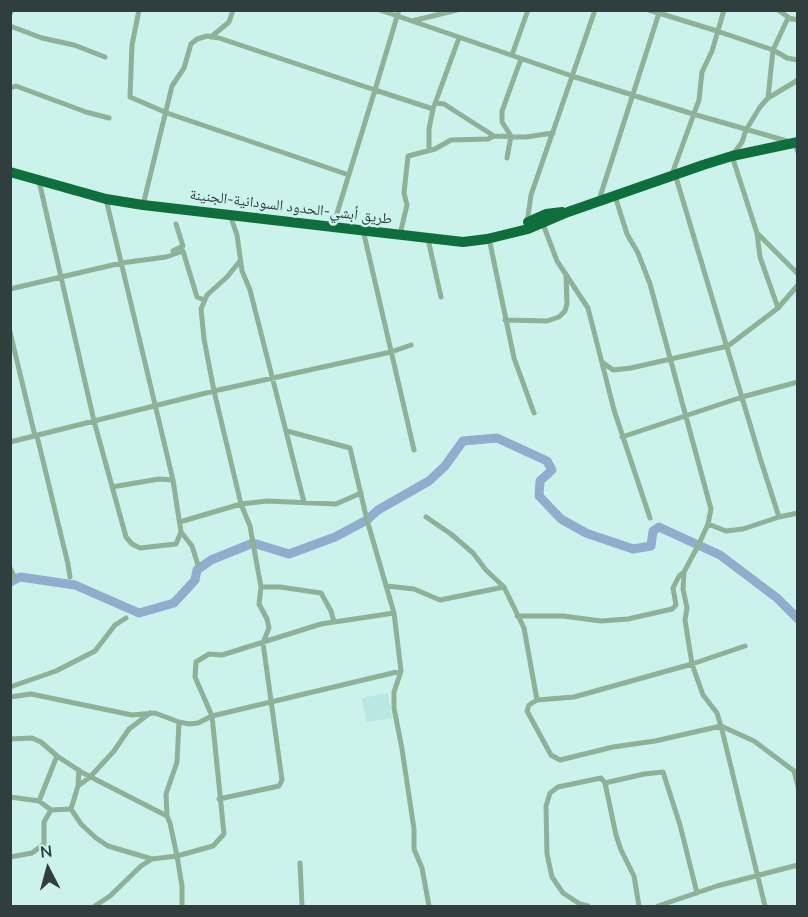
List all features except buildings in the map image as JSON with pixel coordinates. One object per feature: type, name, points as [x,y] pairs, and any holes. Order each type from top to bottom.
[{"type":"highway","points":[[527,226],[546,214],[568,212],[732,156],[796,146]]},
{"type":"highway","points":[[10,167],[82,190],[143,202]]},
{"type":"highway","name":"طريق أبشي-الحدود السودانية-الجنينة","points":[[10,172],[82,190],[106,199],[230,215],[363,228],[428,239],[463,242],[543,224],[568,212]]},
{"type":"highway","points":[[189,208],[363,228],[488,236]]},
{"type":"street","points":[[139,10],[132,45],[130,96],[166,113],[349,175]]},
{"type":"street","points":[[211,37],[228,22],[233,10]]},
{"type":"street","points":[[380,10],[398,13],[412,21],[572,76],[796,146]]},
{"type":"street","points":[[412,21],[457,10]]},
{"type":"street","points":[[512,55],[528,10]]},
{"type":"street","points":[[527,226],[531,195],[595,10]]},
{"type":"street","points":[[649,10],[798,60]]},
{"type":"street","points":[[724,10],[712,51],[702,72],[699,100],[673,175],[728,346],[779,517]]},
{"type":"street","points":[[778,10],[788,18],[798,21]]},
{"type":"street","points":[[599,201],[660,12]]},
{"type":"street","points":[[334,223],[398,13]]},
{"type":"street","points":[[768,98],[773,51],[788,18]]},
{"type":"street","points":[[10,26],[105,57]]},
{"type":"street","points":[[143,202],[172,86],[184,68],[191,44],[201,37],[211,37],[375,90],[434,106],[444,104],[494,136]]},
{"type":"street","points":[[429,150],[429,129],[434,106],[459,38]]},
{"type":"street","points":[[507,158],[511,136],[502,122],[502,111],[521,58]]},
{"type":"street","points":[[778,308],[760,257],[757,233],[732,156],[760,107],[768,98],[798,80]]},
{"type":"street","points":[[10,88],[16,86],[86,112],[109,118]]},
{"type":"street","points":[[401,230],[406,205],[404,194],[408,156],[451,140],[488,139],[494,136],[526,137],[553,133]]},
{"type":"street","points":[[39,181],[94,421],[126,537],[140,548],[176,544],[181,532]]},
{"type":"street","points":[[615,195],[627,234],[638,253],[650,284],[711,509],[708,524],[684,572],[683,589],[687,608],[685,620],[692,664],[703,695],[717,713],[722,726],[765,906]]},
{"type":"street","points":[[106,199],[136,320],[172,480],[181,532],[192,546],[198,565]]},
{"type":"street","points":[[230,215],[237,235],[242,271],[250,290],[274,379],[304,502]]},
{"type":"street","points":[[146,260],[183,246],[176,224]]},
{"type":"street","points":[[543,224],[557,261],[588,308],[622,437],[651,518]]},
{"type":"street","points":[[363,228],[414,450]]},
{"type":"street","points":[[757,233],[798,274]]},
{"type":"street","points":[[488,236],[514,358],[534,413]]},
{"type":"street","points":[[428,239],[441,297]]},
{"type":"street","points":[[10,289],[121,263],[166,257],[183,251],[197,297],[204,300]]},
{"type":"street","points":[[219,799],[279,786],[281,783],[263,644],[269,628],[259,604],[261,587],[250,526],[241,504],[214,391],[201,309],[204,300],[240,261]]},
{"type":"street","points":[[505,320],[547,321],[559,318],[567,304],[566,274]]},
{"type":"street","points":[[602,362],[613,370],[630,368],[728,346],[778,308],[798,285]]},
{"type":"street","points":[[10,332],[70,577]]},
{"type":"street","points":[[10,442],[214,391],[391,352],[411,345]]},
{"type":"street","points":[[622,437],[742,397],[798,382]]},
{"type":"street","points":[[287,431],[350,448],[366,520],[394,613],[401,670],[394,692],[394,708],[414,829],[414,849],[422,868],[429,906]]},
{"type":"street","points":[[112,487],[159,479],[172,480]]},
{"type":"street","points":[[183,521],[241,504],[267,501],[336,504],[361,493]]},
{"type":"street","points":[[708,524],[726,531],[742,529],[798,513]]},
{"type":"street","points":[[426,517],[473,553],[486,570],[504,587],[524,628],[537,700]]},
{"type":"street","points":[[10,568],[14,576]]},
{"type":"street","points":[[517,616],[563,616],[601,621],[628,620],[672,609],[676,605],[674,588],[679,576],[684,572]]},
{"type":"street","points":[[387,586],[414,589],[440,600],[504,587]]},
{"type":"street","points":[[261,587],[280,587],[321,593],[334,622]]},
{"type":"street","points":[[71,809],[96,838],[108,846],[152,859],[177,856],[213,846],[224,834],[212,716],[195,677],[196,662],[209,654],[222,655],[334,622],[394,613]]},
{"type":"street","points":[[10,687],[56,671],[95,651],[115,625],[126,618]]},
{"type":"street","points":[[745,646],[692,664],[574,697],[537,700],[529,705],[527,711],[551,755],[560,760],[613,747],[655,741],[722,726],[754,741],[794,771],[798,786]]},
{"type":"street","points":[[10,687],[31,694],[132,715],[151,712],[180,722],[198,723],[212,716],[401,670]]},
{"type":"street","points":[[10,697],[31,694]]},
{"type":"street","points":[[78,786],[90,777],[114,751],[129,729],[151,712]]},
{"type":"street","points":[[180,722],[177,762],[166,794],[167,816],[182,886],[182,906]]},
{"type":"street","points":[[10,739],[32,738],[41,742],[78,770],[167,816]]},
{"type":"street","points":[[39,801],[57,756]]},
{"type":"street","points":[[71,809],[78,786],[78,770]]},
{"type":"street","points":[[605,783],[663,772],[680,825],[697,893]]},
{"type":"street","points":[[588,906],[580,904],[563,893],[552,877],[547,854],[547,801],[550,793],[558,786],[601,778],[605,783],[621,850],[634,876],[639,906]]},
{"type":"street","points":[[10,797],[39,801],[51,810],[71,809]]},
{"type":"street","points":[[10,857],[32,853],[44,844],[44,822],[51,810]]},
{"type":"street","points":[[95,906],[110,896],[141,866],[152,859]]},
{"type":"street","points":[[300,863],[302,906]]},
{"type":"street","points":[[658,906],[798,865]]},
{"type":"shaded area","points":[[388,693],[392,718],[366,722],[362,698]]},
{"type":"waterway","points":[[10,582],[20,577],[75,585],[139,613],[174,603],[195,580],[197,570],[211,560],[253,543],[289,554],[335,537],[429,481],[445,466],[463,441],[497,438],[547,461],[552,470],[540,481],[539,496],[561,519],[586,533],[633,549],[651,546],[653,531],[659,527],[720,555],[777,598],[798,619]]}]
